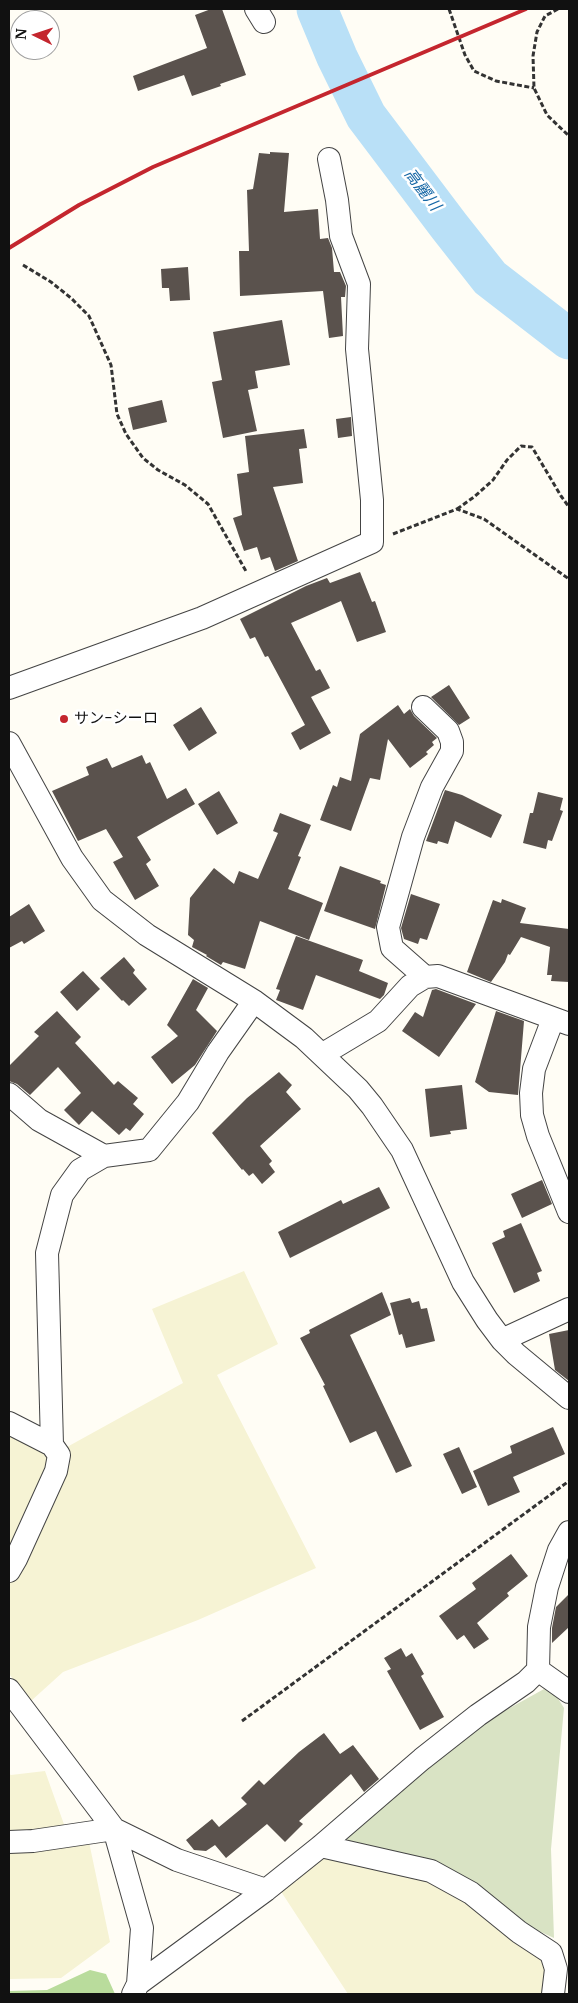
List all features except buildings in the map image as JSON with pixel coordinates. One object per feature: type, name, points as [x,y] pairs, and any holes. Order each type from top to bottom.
[{"type":"street","points":[[9,688],[202,618],[372,542],[372,500],[357,349],[359,284],[341,236],[337,200],[329,159]]},
{"type":"street","points":[[423,707],[448,731],[452,742],[452,751],[432,787],[414,837],[388,927],[392,948],[425,977]]},
{"type":"street","points":[[9,743],[72,858],[102,900],[147,935],[254,1001],[304,1038],[358,1088],[402,1150],[463,1282],[487,1320],[502,1340],[569,1398]]},
{"type":"street","points":[[323,1054],[378,1021],[410,986],[425,977],[438,976],[457,981],[561,1022],[534,1069],[531,1093],[532,1115],[538,1136],[569,1212]]},
{"type":"street","points":[[52,1445],[47,1253],[62,1195],[80,1170],[104,1156],[149,1150],[188,1102],[218,1052],[254,1001]]},
{"type":"street","points":[[9,1094],[39,1120],[104,1156]]},
{"type":"street","points":[[502,1340],[569,1309]]},
{"type":"street","points":[[9,1423],[52,1445],[59,1455],[56,1471],[9,1571]]},
{"type":"street","points":[[135,1989],[266,1890],[422,1759],[478,1715],[526,1682],[538,1670],[539,1627],[547,1587],[559,1550],[569,1532]]},
{"type":"street","points":[[538,1670],[569,1692]]},
{"type":"street","points":[[9,1690],[114,1829],[142,1928],[135,1989]]},
{"type":"street","points":[[9,1842],[33,1841],[114,1829],[178,1860],[266,1890]]},
{"type":"street","points":[[320,1846],[431,1871],[471,1893],[518,1932],[551,1953],[556,1969],[553,1994]]},
{"type":"path","points":[[449,9],[474,71],[496,81],[534,88]]},
{"type":"path","points":[[558,9],[545,16],[537,32],[533,56],[534,88],[547,115],[569,136]]},
{"type":"path","points":[[23,265],[71,298],[89,316],[111,365],[118,414],[126,434],[143,458],[158,470],[184,485],[208,504],[245,571],[265,591]]},
{"type":"path","points":[[372,542],[457,509],[474,498],[493,480],[507,460],[521,446],[532,447],[560,496],[569,507]]},
{"type":"path","points":[[457,509],[484,519],[569,579]]},
{"type":"path","points":[[242,1721],[569,1481]]},
{"type":"shaded area","points":[[244,1271],[278,1344],[217,1375],[316,1568],[198,1620],[63,1672],[31,1701],[9,1674],[9,1583],[30,1545],[67,1447],[183,1383],[152,1309]]},
{"type":"shaded area","points":[[9,1432],[45,1451],[51,1463],[9,1552]]},
{"type":"shaded area","points":[[45,1771],[66,1830],[9,1834],[9,1774]]},
{"type":"shaded area","points":[[89,1842],[110,1942],[61,1978],[9,1979],[9,1848]]},
{"type":"shaded area","points":[[326,1855],[429,1876],[452,1890],[540,1959],[549,1974],[546,1994],[348,1994],[280,1890]]},
{"type":"green space","points":[[544,1689],[557,1697],[564,1708],[551,1849],[554,1938],[351,1845],[344,1835],[481,1724]]},
{"type":"green space","points":[[90,1970],[106,1974],[115,1994],[9,1994],[9,1991],[47,1990]]},
{"type":"waterway","name":"高麗川","points":[[317,9],[337,57],[366,116],[449,226],[490,278],[569,339]]},
{"type":"railway","points":[[9,248],[79,205],[153,167],[526,9]]},
{"type":"place","name":"サン-シーロ","points":[[64,719]]}]
